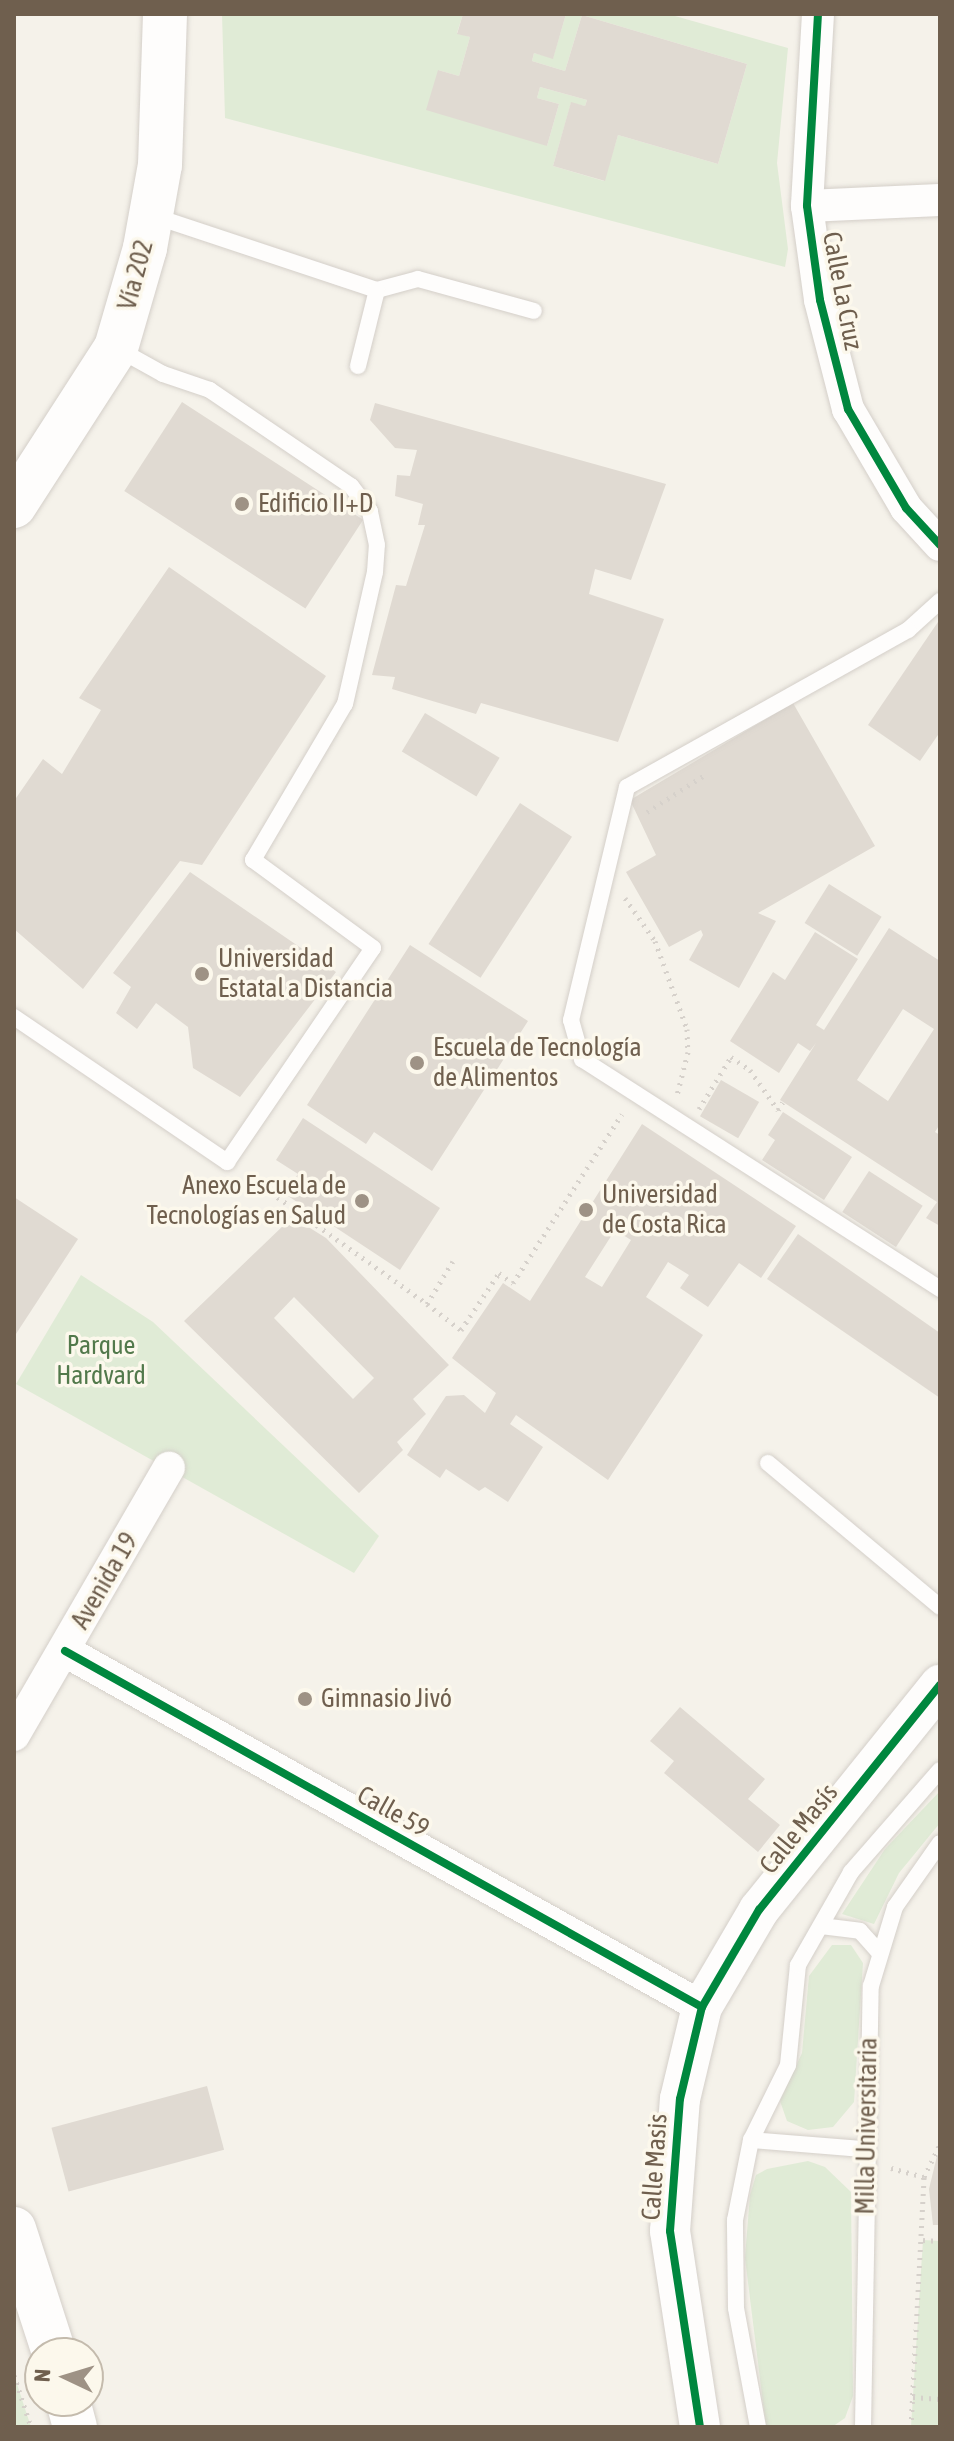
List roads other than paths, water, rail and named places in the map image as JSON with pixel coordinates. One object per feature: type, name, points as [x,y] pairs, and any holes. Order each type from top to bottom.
[{"type":"main road","name":"Vía 202","points":[[14,506],[116,348],[151,215],[160,165],[165,14]]},
{"type":"main road","points":[[14,2229],[49,2337]]},
{"type":"street","name":"Calle La Cruz","points":[[818,14],[807,206],[820,300],[848,409],[906,508],[940,545]]},
{"type":"street","points":[[807,206],[940,200]]},
{"type":"street","name":"Avenida 19","points":[[14,1735],[169,1468]]},
{"type":"street","name":"Calle 59","points":[[65,1651],[702,2007]]},
{"type":"street","name":"Calle Masís","points":[[702,2007],[759,1910],[940,1685]]},
{"type":"street","name":"Calle Masis","points":[[700,2427],[670,2231],[680,2099],[702,2007]]},
{"type":"lane","points":[[151,215],[377,290],[418,279],[534,311]]},
{"type":"lane","points":[[358,366],[377,290]]},
{"type":"lane","points":[[14,1017],[227,1162],[373,948],[256,868],[253,860],[345,704],[377,545],[370,511],[351,486],[210,390],[116,348]]},
{"type":"lane","points":[[940,601],[908,630],[627,787],[571,1020],[582,1059],[940,1289]]},
{"type":"lane","points":[[768,1463],[940,1607]]},
{"type":"lane","points":[[758,2427],[745,2377],[733,2269],[739,2187],[751,2140],[788,2065],[798,1965],[851,1872],[940,1770]]},
{"type":"lane","name":"Milla Universitaria","points":[[863,2427],[864,2149],[871,1986],[878,1951],[895,1907],[940,1843]]},
{"type":"lane","points":[[821,1926],[860,1931],[878,1951]]},
{"type":"lane","points":[[751,2140],[864,2149]]},
{"type":"place","name":"Edificio II+D","points":[[242,504]]},
{"type":"place","name":"Universidad Estatal a Distancia","points":[[202,974]]},
{"type":"place","name":"Escuela de Tecnología de Alimentos","points":[[417,1063]]},
{"type":"place","name":"Anexo Escuela de Tecnologías en Salud","points":[[362,1201]]},
{"type":"place","name":"Universidad de Costa Rica","points":[[586,1210]]},
{"type":"place","name":"Gimnasio Jivó","points":[[305,1699]]},
{"type":"park label","name":"Parque Hardvard","points":[[101,1361]]}]
